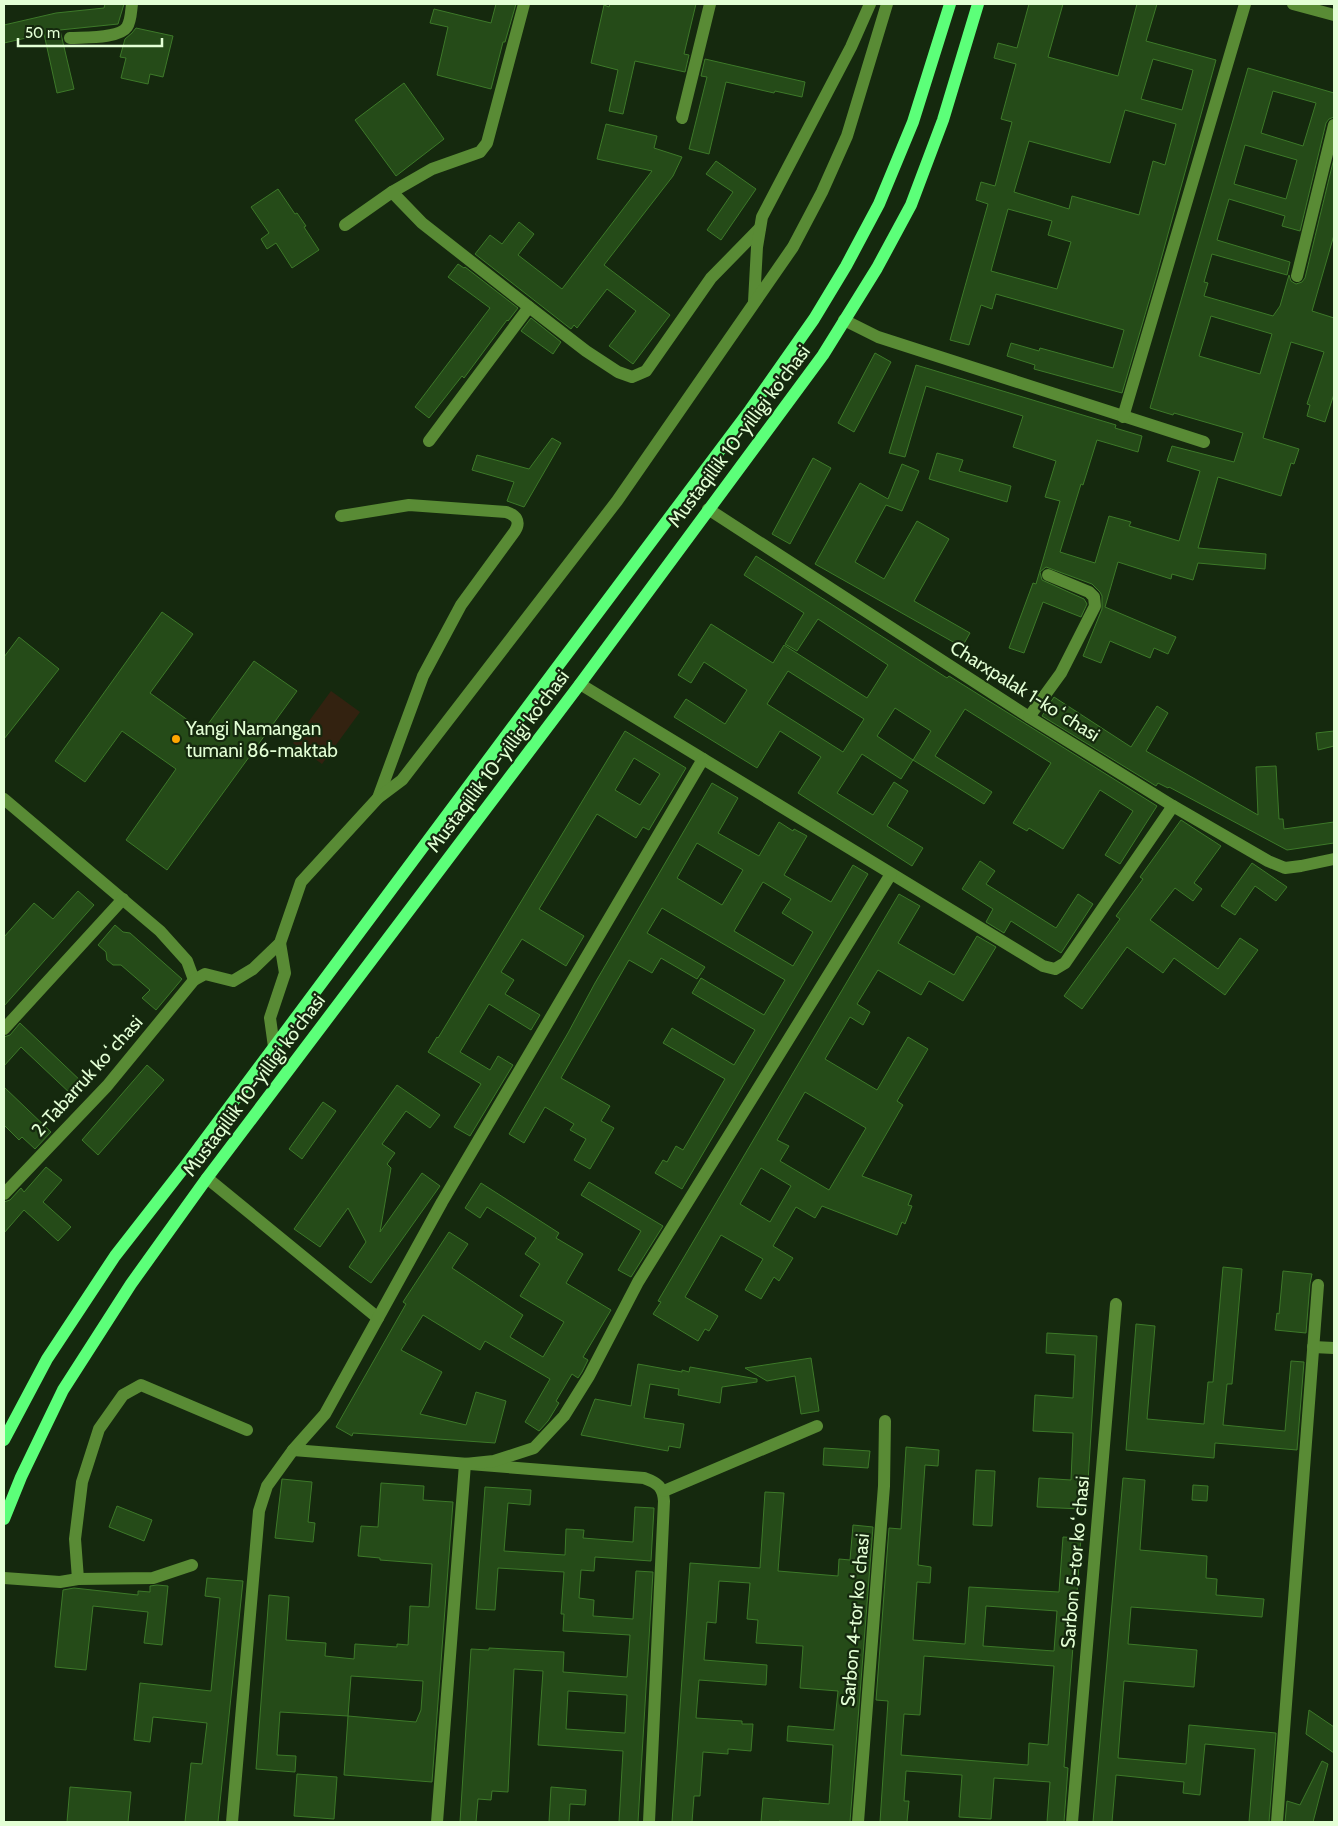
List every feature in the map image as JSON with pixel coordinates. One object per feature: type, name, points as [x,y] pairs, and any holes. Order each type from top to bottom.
[{"type":"main road","name":"Mustaqillik 10-yilligi ko'chasi","points":[[4,1440],[47,1359],[115,1256],[186,1165],[750,410],[814,319],[846,266],[879,204],[913,122],[950,4]]},
{"type":"main road","name":"Mustaqillik 10-yilligi ko'chasi","points":[[4,1519],[21,1477],[63,1390],[131,1284],[207,1178],[580,684],[823,355],[877,268],[911,205],[943,120],[978,4]]},
{"type":"street","points":[[70,38],[111,35],[121,32],[128,25],[132,4]]},
{"type":"street","points":[[345,225],[392,192],[432,169],[480,152],[487,143],[524,4]]},
{"type":"street","points":[[682,118],[710,4]]},
{"type":"street","points":[[754,303],[757,247],[762,217],[771,196],[850,47],[870,4]]},
{"type":"street","points":[[4,800],[160,931],[187,961],[194,980],[205,974],[233,981],[253,969],[280,943],[301,882],[378,798],[402,780],[617,501],[793,247],[826,184],[847,136],[887,4]]},
{"type":"street","points":[[1124,417],[1245,4]]},
{"type":"street","points":[[1294,4],[1334,15]]},
{"type":"street","points":[[1297,276],[1334,125]]},
{"type":"street","points":[[392,192],[422,223],[586,351],[618,372],[632,377],[646,371],[711,278],[760,228]]},
{"type":"street","points":[[429,441],[529,307]]},
{"type":"street","points":[[844,320],[878,337],[1204,442]]},
{"type":"street","points":[[341,516],[409,505],[506,512],[518,520],[518,526],[515,531],[461,605],[423,676],[378,798]]},
{"type":"street","name":"Charxpalak 1-koʻchasi","points":[[708,509],[1029,717],[1173,806],[1268,861],[1285,868],[1334,858]]},
{"type":"street","points":[[1029,717],[1061,672],[1095,606],[1094,597],[1089,592],[1048,575]]},
{"type":"street","points":[[580,684],[1043,966],[1055,969],[1064,963],[1173,806]]},
{"type":"street","points":[[232,1822],[259,1511],[266,1486],[293,1450],[325,1414],[442,1202],[703,760]]},
{"type":"street","points":[[465,1464],[494,1461],[534,1448],[564,1416],[589,1376],[638,1282],[891,874]]},
{"type":"street","points":[[4,1029],[123,899]]},
{"type":"street","points":[[274,1047],[270,1018],[285,974],[280,943]]},
{"type":"street","name":"2-Tabarruk koʻchasi","points":[[4,1194],[107,1086],[194,980]]},
{"type":"street","points":[[207,1178],[378,1318]]},
{"type":"street","points":[[1277,1822],[1318,1285]]},
{"type":"street","name":"Sarbon 5-tor koʻchasi","points":[[1072,1822],[1116,1304]]},
{"type":"street","points":[[1313,1347],[1334,1348]]},
{"type":"street","points":[[78,1579],[75,1539],[82,1482],[99,1429],[123,1395],[142,1385],[248,1430]]},
{"type":"street","name":"Sarbon 4-tor koʻchasi","points":[[858,1822],[884,1486],[885,1420]]},
{"type":"street","points":[[664,1490],[817,1426]]},
{"type":"street","points":[[293,1450],[644,1478],[656,1482],[664,1490],[649,1822]]},
{"type":"street","points":[[437,1822],[465,1464]]},
{"type":"street","points":[[4,1578],[60,1582],[78,1579],[153,1578],[192,1565]]},
{"type":"shaded area","points":[[331,691],[360,712],[322,764],[293,743]]},
{"type":"building","points":[[105,4],[124,4],[118,24],[60,30],[74,89],[57,93],[44,34],[4,43],[4,25],[56,13],[104,8]]},
{"type":"building","points":[[496,4],[516,4],[505,42],[503,42],[491,89],[437,75],[448,27],[430,23],[434,9],[491,23]]},
{"type":"building","points":[[610,4],[696,4],[684,54],[689,55],[685,72],[635,61],[623,114],[609,111],[618,70],[591,63],[604,5],[609,7]]},
{"type":"building","points":[[1029,4],[1063,4],[1048,57],[1118,76],[1137,4],[1157,4],[1146,41],[1216,60],[1122,393],[1034,369],[1035,365],[1007,356],[1011,343],[1039,351],[1040,348],[1113,368],[1124,330],[996,294],[992,309],[981,305],[969,345],[950,340],[988,204],[976,200],[981,182],[995,186],[1012,122],[1001,119],[1016,64],[994,58],[998,43],[1017,48]],"holes":[[[1153,59],[1193,70],[1182,110],[1141,99]],[[1125,110],[1176,124],[1165,165],[1153,161],[1139,215],[1072,196],[1069,209],[1014,192],[1029,141],[1110,163]],[[1008,209],[1052,221],[1048,235],[1071,242],[1057,289],[991,271]]]},
{"type":"building","points":[[136,28],[173,36],[163,77],[150,74],[148,84],[121,78],[126,58],[120,57],[125,39]]},
{"type":"building","points":[[705,59],[805,82],[802,97],[726,82],[709,154],[689,149],[707,77],[701,76]]},
{"type":"building","points":[[1248,68],[1334,93],[1334,117],[1326,123],[1300,231],[1282,226],[1285,216],[1229,199],[1217,240],[1290,262],[1287,275],[1212,254],[1204,282],[1208,283],[1204,296],[1273,316],[1280,306],[1289,275],[1291,281],[1296,284],[1302,282],[1305,278],[1334,158],[1334,235],[1312,311],[1334,318],[1334,394],[1325,422],[1307,416],[1310,405],[1307,404],[1324,352],[1291,342],[1263,438],[1299,449],[1294,464],[1291,463],[1281,496],[1218,477],[1198,548],[1266,554],[1265,569],[1198,563],[1193,580],[1172,574],[1171,579],[1118,562],[1105,607],[1176,637],[1168,654],[1154,648],[1150,658],[1110,641],[1101,663],[1083,656],[1102,609],[1102,596],[1100,592],[1092,584],[1046,567],[1040,572],[1042,580],[1084,599],[1087,604],[1081,617],[1043,602],[1024,653],[1009,648],[1033,583],[1036,584],[1060,501],[1045,497],[1056,461],[1013,447],[1023,416],[926,386],[905,457],[889,453],[916,365],[1116,425],[1115,428],[1142,436],[1138,452],[1097,440],[1060,552],[1095,563],[1109,516],[1131,522],[1129,526],[1179,541],[1200,471],[1167,461],[1172,446],[1234,462],[1243,433],[1150,408]],"holes":[[[1273,91],[1316,103],[1303,146],[1261,133]],[[1245,145],[1297,160],[1286,199],[1234,184]],[[1211,316],[1272,334],[1260,374],[1199,356]]]},
{"type":"building","points":[[404,83],[444,139],[396,176],[355,120]]},
{"type":"building","points":[[606,124],[657,136],[654,148],[682,157],[673,176],[604,265],[670,315],[633,364],[609,346],[636,311],[607,289],[577,328],[574,325],[571,329],[475,254],[490,235],[502,244],[519,222],[534,234],[518,255],[562,289],[652,171],[597,159]]},
{"type":"building","points":[[716,161],[756,189],[721,240],[707,230],[733,192],[706,174]]},
{"type":"building","points":[[278,189],[295,214],[297,213],[306,226],[304,227],[319,250],[292,268],[276,243],[267,249],[261,239],[269,233],[251,207]]},
{"type":"building","points":[[458,264],[465,267],[518,308],[464,378],[462,376],[429,418],[415,407],[490,308],[448,277]]},
{"type":"building","points":[[531,318],[561,342],[553,354],[521,331]]},
{"type":"building","points":[[875,353],[891,362],[854,432],[838,423]]},
{"type":"building","points":[[552,438],[561,443],[524,507],[507,501],[514,482],[472,470],[477,455],[529,469]]},
{"type":"building","points":[[937,453],[963,460],[959,471],[1011,486],[1007,502],[929,479]]},
{"type":"building","points":[[813,458],[831,468],[790,544],[772,534]]},
{"type":"building","points":[[902,464],[919,471],[902,511],[886,505],[855,562],[884,579],[917,521],[949,539],[914,601],[970,633],[962,647],[815,564],[860,483],[888,499]]},
{"type":"building","points":[[756,556],[947,678],[949,676],[1157,806],[1120,864],[1105,855],[1133,811],[1100,790],[1063,849],[1029,828],[1027,831],[1013,823],[1051,763],[965,709],[935,756],[992,792],[984,804],[913,760],[901,779],[862,754],[837,793],[873,815],[894,782],[908,791],[887,826],[923,848],[912,866],[798,793],[821,757],[780,731],[757,768],[674,717],[686,699],[725,724],[747,690],[704,662],[691,683],[678,675],[711,624],[773,663],[784,645],[867,698],[888,665],[818,619],[797,651],[785,644],[804,613],[744,575]],"holes":[[[788,671],[864,719],[843,752],[767,704]],[[895,708],[931,731],[913,760],[877,736]]]},
{"type":"building","points":[[162,612],[193,634],[150,693],[203,731],[254,661],[297,691],[167,870],[126,840],[176,769],[122,731],[85,782],[55,761]]},
{"type":"building","points":[[19,637],[59,669],[4,739],[4,657]]},
{"type":"building","points":[[1054,697],[1131,747],[1157,706],[1168,713],[1146,751],[1258,815],[1256,767],[1276,766],[1279,819],[1283,819],[1284,829],[1334,822],[1334,843],[1287,850],[1169,787],[1158,783],[1156,786],[1042,716]]},
{"type":"building","points":[[625,731],[686,768],[649,830],[643,827],[636,838],[597,814],[539,909],[584,936],[566,966],[522,939],[501,972],[514,980],[505,994],[540,1015],[531,1030],[489,1004],[460,1052],[490,1070],[498,1056],[513,1065],[470,1136],[454,1127],[481,1084],[428,1052]],"holes":[[[634,758],[660,774],[640,805],[615,790]]]},
{"type":"building","points":[[1334,731],[1334,746],[1318,750],[1316,733]]},
{"type":"building","points":[[712,783],[738,798],[718,833],[759,856],[779,822],[793,831],[794,829],[807,836],[784,875],[831,902],[853,865],[868,874],[682,1189],[655,1173],[663,1160],[667,1162],[676,1146],[683,1150],[725,1079],[663,1043],[672,1028],[734,1065],[755,1030],[692,993],[701,978],[764,1015],[785,980],[662,908],[647,933],[705,967],[697,979],[661,958],[652,973],[629,960],[561,1078],[610,1106],[601,1121],[614,1128],[590,1169],[574,1160],[586,1139],[570,1130],[574,1124],[545,1107],[524,1143],[509,1134]],"holes":[[[697,843],[743,870],[722,905],[677,878]],[[763,882],[791,899],[782,913],[813,932],[793,966],[734,931]]]},
{"type":"building","points":[[1181,820],[1221,846],[1194,883],[1202,889],[1193,901],[1175,888],[1150,920],[1218,969],[1240,938],[1258,950],[1225,995],[1174,958],[1163,973],[1127,947],[1082,1009],[1064,996],[1120,919],[1116,916],[1143,879],[1140,877]]},
{"type":"building","points":[[980,861],[995,871],[986,884],[1056,928],[1078,894],[1093,904],[1061,953],[1011,921],[1004,933],[986,922],[993,909],[962,889]]},
{"type":"building","points":[[1252,863],[1287,887],[1276,901],[1255,886],[1235,915],[1221,906]]},
{"type":"building","points":[[78,891],[94,905],[4,1006],[4,937],[34,903],[53,919]]},
{"type":"building","points":[[899,894],[920,906],[898,943],[954,975],[977,936],[996,947],[963,1001],[929,981],[921,995],[878,970],[857,1004],[870,1012],[863,1025],[850,1017],[825,1059],[877,1090],[908,1037],[928,1049],[897,1101],[903,1105],[862,1176],[912,1195],[908,1205],[912,1206],[905,1224],[902,1222],[897,1235],[822,1206],[815,1218],[796,1207],[773,1246],[793,1258],[779,1281],[774,1277],[761,1299],[745,1290],[763,1259],[721,1235],[685,1297],[718,1316],[709,1331],[705,1329],[698,1341],[653,1314],[661,1302],[658,1301]],"holes":[[[805,1092],[866,1128],[829,1190],[780,1161],[789,1146],[777,1140]],[[761,1168],[791,1186],[770,1222],[740,1204]]]},
{"type":"building","points":[[115,925],[123,932],[130,933],[182,979],[156,1010],[142,998],[150,990],[121,965],[113,965],[107,960],[106,952],[98,945]]},
{"type":"building","points":[[20,1023],[84,1084],[73,1096],[21,1047],[4,1066],[4,1037],[10,1035]]},
{"type":"building","points":[[147,1065],[164,1080],[98,1155],[82,1140]]},
{"type":"building","points":[[397,1085],[440,1115],[430,1128],[406,1111],[382,1144],[395,1153],[387,1164],[391,1168],[380,1232],[422,1173],[440,1186],[371,1283],[349,1267],[366,1242],[348,1208],[320,1247],[294,1229]]},
{"type":"building","points":[[4,1087],[51,1132],[35,1149],[22,1137],[19,1140],[4,1125]]},
{"type":"building","points":[[323,1102],[336,1111],[302,1159],[289,1149]]},
{"type":"building","points":[[46,1167],[62,1180],[43,1202],[71,1227],[58,1241],[24,1210],[4,1233],[4,1202],[10,1200],[21,1188],[24,1192]]},
{"type":"building","points":[[589,1182],[663,1226],[631,1277],[618,1270],[641,1231],[581,1195]]},
{"type":"building","points":[[481,1183],[559,1233],[556,1238],[583,1254],[566,1283],[611,1310],[583,1357],[588,1360],[582,1372],[578,1378],[572,1374],[556,1401],[559,1403],[548,1421],[539,1431],[525,1422],[550,1379],[485,1341],[480,1350],[423,1315],[401,1350],[442,1372],[420,1414],[466,1425],[476,1392],[506,1401],[495,1443],[353,1433],[352,1436],[336,1427],[406,1304],[403,1302],[449,1232],[468,1244],[452,1268],[523,1315],[510,1337],[543,1357],[564,1322],[520,1296],[540,1264],[525,1254],[536,1238],[487,1207],[480,1218],[465,1208]]},
{"type":"building","points":[[1223,1267],[1242,1269],[1232,1384],[1227,1384],[1223,1425],[1285,1431],[1291,1361],[1304,1362],[1297,1450],[1215,1443],[1214,1458],[1126,1450],[1136,1324],[1155,1326],[1147,1419],[1204,1424],[1208,1382],[1213,1382]]},
{"type":"building","points":[[1283,1271],[1312,1274],[1306,1333],[1275,1330],[1277,1313],[1279,1314]]},
{"type":"building","points":[[1047,1333],[1097,1336],[1087,1498],[1083,1498],[1082,1509],[1037,1507],[1039,1478],[1071,1480],[1073,1433],[1033,1431],[1035,1395],[1073,1398],[1075,1355],[1046,1353]]},
{"type":"building","points":[[811,1358],[819,1411],[801,1414],[795,1376],[767,1381],[745,1368]]},
{"type":"building","points":[[638,1364],[682,1372],[682,1370],[689,1372],[690,1367],[757,1379],[757,1382],[722,1387],[720,1403],[678,1395],[679,1389],[650,1384],[644,1418],[684,1424],[680,1448],[669,1446],[668,1451],[581,1435],[595,1399],[631,1406]]},
{"type":"building","points":[[906,1447],[939,1450],[938,1466],[925,1465],[918,1565],[931,1567],[930,1583],[917,1582],[913,1640],[965,1644],[969,1587],[1059,1592],[1063,1537],[1081,1538],[1064,1767],[1068,1768],[1064,1822],[1047,1822],[1050,1782],[994,1778],[991,1819],[959,1817],[962,1775],[906,1771],[904,1801],[909,1801],[907,1822],[880,1822],[888,1701],[876,1700],[889,1528],[901,1529]],"holes":[[[986,1606],[1057,1611],[1054,1651],[983,1646]],[[924,1656],[1054,1666],[1048,1745],[1029,1743],[1028,1765],[901,1755],[904,1714],[920,1715]]]},
{"type":"building","points":[[824,1448],[870,1451],[868,1468],[823,1465]]},
{"type":"building","points":[[976,1470],[995,1471],[992,1526],[973,1525]]},
{"type":"building","points":[[1123,1478],[1145,1480],[1140,1550],[1207,1556],[1206,1578],[1217,1579],[1216,1595],[1264,1599],[1262,1617],[1131,1607],[1128,1644],[1197,1650],[1194,1687],[1124,1681],[1118,1758],[1186,1764],[1189,1725],[1276,1733],[1269,1822],[1249,1822],[1255,1749],[1205,1744],[1200,1795],[1183,1793],[1184,1782],[1116,1775],[1112,1822],[1093,1822]]},
{"type":"building","points":[[282,1479],[312,1482],[308,1522],[315,1523],[313,1542],[275,1538]]},
{"type":"building","points":[[381,1483],[424,1486],[423,1500],[453,1502],[432,1782],[344,1775],[348,1716],[280,1712],[277,1755],[296,1756],[295,1772],[256,1769],[269,1595],[289,1597],[286,1640],[326,1643],[325,1656],[354,1659],[355,1644],[397,1647],[397,1644],[408,1645],[410,1606],[429,1607],[432,1564],[380,1560],[380,1558],[358,1556],[361,1526],[378,1527]],"holes":[[[351,1676],[423,1681],[421,1710],[416,1722],[348,1716]]]},
{"type":"building","points":[[1193,1485],[1208,1486],[1207,1501],[1192,1500]]},
{"type":"building","points":[[485,1487],[531,1490],[530,1505],[508,1503],[504,1551],[565,1555],[566,1529],[584,1530],[583,1538],[633,1542],[635,1507],[654,1508],[651,1561],[595,1557],[594,1571],[581,1570],[579,1598],[594,1600],[593,1616],[633,1619],[636,1571],[653,1572],[638,1822],[619,1822],[623,1751],[538,1745],[543,1671],[514,1669],[508,1792],[492,1791],[491,1800],[478,1799],[476,1822],[460,1822],[471,1649],[489,1650],[489,1648],[564,1652],[563,1672],[627,1677],[630,1635],[563,1631],[564,1614],[561,1614],[564,1572],[498,1568],[495,1610],[476,1609]],"holes":[[[568,1691],[627,1695],[625,1733],[566,1729]]]},
{"type":"building","points":[[765,1492],[784,1493],[778,1571],[838,1576],[839,1559],[850,1560],[853,1525],[873,1527],[850,1822],[761,1822],[763,1798],[829,1804],[833,1745],[787,1741],[788,1726],[834,1730],[838,1691],[800,1688],[803,1646],[756,1643],[758,1620],[747,1619],[750,1583],[719,1581],[716,1623],[707,1622],[704,1660],[767,1665],[766,1685],[699,1680],[696,1718],[742,1721],[742,1724],[753,1724],[751,1751],[728,1749],[728,1754],[703,1752],[700,1796],[694,1796],[692,1822],[672,1822],[690,1563],[760,1568]]},
{"type":"building","points":[[117,1506],[152,1520],[144,1541],[109,1527]]},
{"type":"building","points":[[207,1578],[243,1581],[218,1822],[185,1822],[191,1763],[202,1764],[207,1723],[153,1717],[150,1742],[134,1740],[140,1683],[211,1691],[220,1598],[205,1596]]},
{"type":"building","points":[[150,1586],[168,1586],[162,1645],[144,1643],[148,1612],[93,1606],[86,1670],[55,1667],[63,1590],[74,1588],[138,1595],[138,1591],[150,1592]]},
{"type":"building","points":[[1309,1710],[1334,1727],[1334,1753],[1306,1734]]},
{"type":"building","points":[[1322,1761],[1328,1764],[1313,1822],[1285,1822],[1287,1801],[1300,1805]]},
{"type":"building","points":[[297,1774],[337,1777],[334,1819],[294,1816]]},
{"type":"building","points":[[70,1787],[131,1792],[128,1822],[67,1822]]},
{"type":"building","points":[[551,1787],[586,1790],[585,1805],[570,1804],[569,1822],[549,1822]]},
{"type":"place","name":"Yangi Namangan tumani 86-maktab","points":[[176,739]]}]
